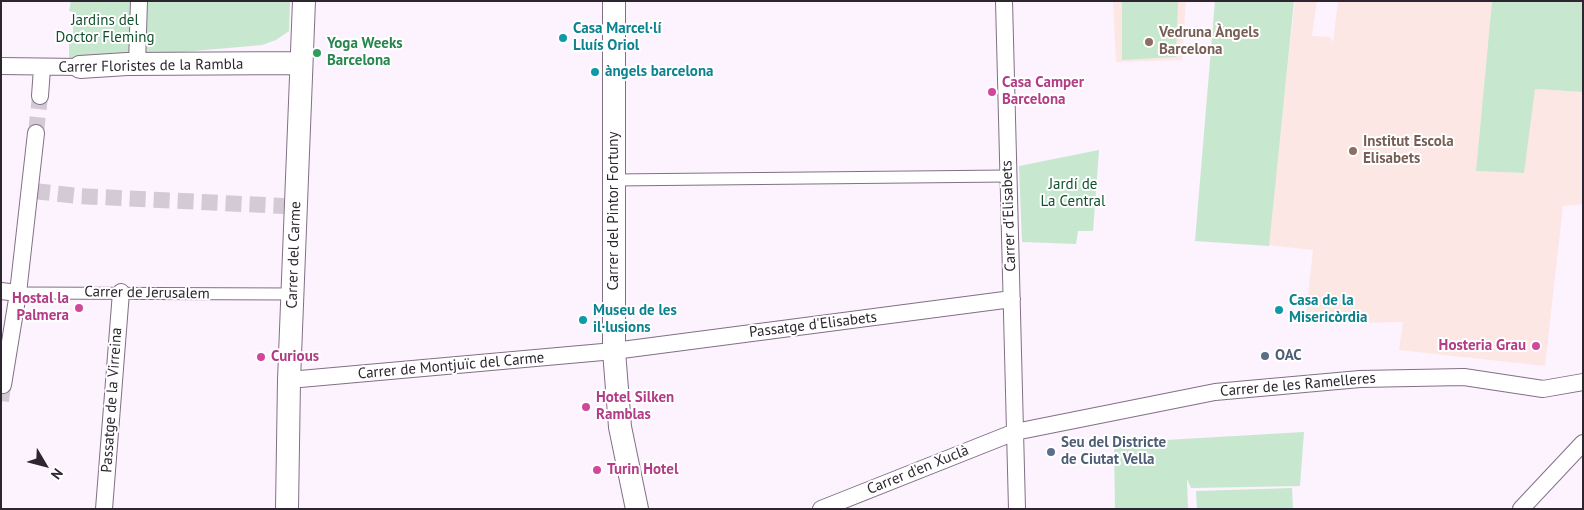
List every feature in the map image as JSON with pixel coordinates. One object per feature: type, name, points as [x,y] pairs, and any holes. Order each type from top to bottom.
[{"type":"street","points":[[137,64],[139,1]]},
{"type":"street","name":"Carrer del Carme","points":[[287,509],[289,380],[304,1]]},
{"type":"street","name":"Carrer del Pintor Fortuny","points":[[614,1],[614,351],[620,426],[637,509]]},
{"type":"street","name":"Carrer d'Elisabets","points":[[1004,1],[1007,176],[1018,509]]},
{"type":"street","name":"Carrer Floristes de la Rambla","points":[[1,66],[42,68],[137,64],[301,63]]},
{"type":"street","points":[[40,96],[42,68]]},
{"type":"street","points":[[3,385],[32,191],[36,132]]},
{"type":"street","name":"Carrer de Jerusalem","points":[[1,291],[18,293]]},
{"type":"street","name":"Passatge de la Virreina","points":[[104,509],[121,292]]},
{"type":"street","name":"Passatge d'Elisabets","points":[[614,351],[1012,299]]},
{"type":"street","name":"Carrer de Montjuïc del Carme","points":[[289,380],[614,351]]},
{"type":"street","name":"Carrer de les Ramelleres","points":[[1015,432],[1215,392],[1360,379],[1464,376],[1542,389],[1583,382]]},
{"type":"street","name":"Carrer d'en Xuclà","points":[[821,509],[1015,432]]},
{"type":"street","points":[[1521,509],[1583,443]]},
{"type":"lane","points":[[614,180],[1007,176]]},
{"type":"lane","name":"Carrer de Jerusalem","points":[[18,293],[293,294]]},
{"type":"shaded area","name":"Vedruna Àngels Barcelona","points":[[1113,1],[1186,1],[1182,60],[1116,62]]},
{"type":"shaded area","points":[[1295,1],[1317,1],[1312,36],[1330,37],[1333,42],[1338,1],[1492,1],[1476,171],[1523,173],[1535,89],[1583,92],[1583,204],[1563,206],[1545,366],[1399,350],[1403,322],[1305,324],[1313,250],[1267,245]]},
{"type":"green space","name":"Jardins del Doctor Fleming","points":[[71,1],[290,1],[289,31],[276,40],[262,45],[69,62],[69,36],[73,35],[73,12],[69,11]]},
{"type":"green space","name":"Vedruna Àngels Barcelona","points":[[1122,1],[1178,1],[1176,57],[1122,60]]},
{"type":"green space","points":[[1215,1],[1294,1],[1269,246],[1195,241]]},
{"type":"green space","points":[[1492,1],[1583,1],[1583,92],[1535,89],[1524,173],[1476,171]]},
{"type":"green space","name":"Jardí de La Central","points":[[1099,150],[1093,231],[1078,231],[1076,244],[1022,242],[1019,166]]},
{"type":"green space","points":[[1304,432],[1300,486],[1191,488],[1187,479],[1188,509],[1115,509],[1114,443]]},
{"type":"green space","points":[[1292,488],[1293,509],[1197,509],[1196,491]]},
{"type":"tunnel","points":[[36,133],[40,96]]},
{"type":"tunnel","points":[[34,191],[78,196],[284,206]]},
{"type":"tunnel","points":[[1,401],[3,385]]},
{"type":"place","name":"Casa Marcel·lí Lluís Oriol","points":[[563,38]]},
{"type":"place","name":"Vedruna Àngels Barcelona","points":[[1149,42]]},
{"type":"place","name":"Yoga Weeks Barcelona","points":[[317,53]]},
{"type":"place","name":"àngels barcelona","points":[[595,72]]},
{"type":"place","name":"Casa Camper Barcelona","points":[[992,92]]},
{"type":"place","name":"Institut Escola Elisabets","points":[[1353,151]]},
{"type":"place","name":"Hostal la Palmera","points":[[79,308]]},
{"type":"place","name":"Casa de la Misericòrdia","points":[[1279,310]]},
{"type":"place","name":"Museu de les il·lusions","points":[[583,320]]},
{"type":"place","name":"Hosteria Grau","points":[[1536,346]]},
{"type":"place","name":"OAC","points":[[1265,356]]},
{"type":"place","name":"Curious","points":[[261,357]]},
{"type":"place","name":"Hotel Silken Ramblas","points":[[586,407]]},
{"type":"place","name":"Seu del Districte de Ciutat Vella","points":[[1051,452]]},
{"type":"place","name":"Turin Hotel","points":[[597,470]]}]
